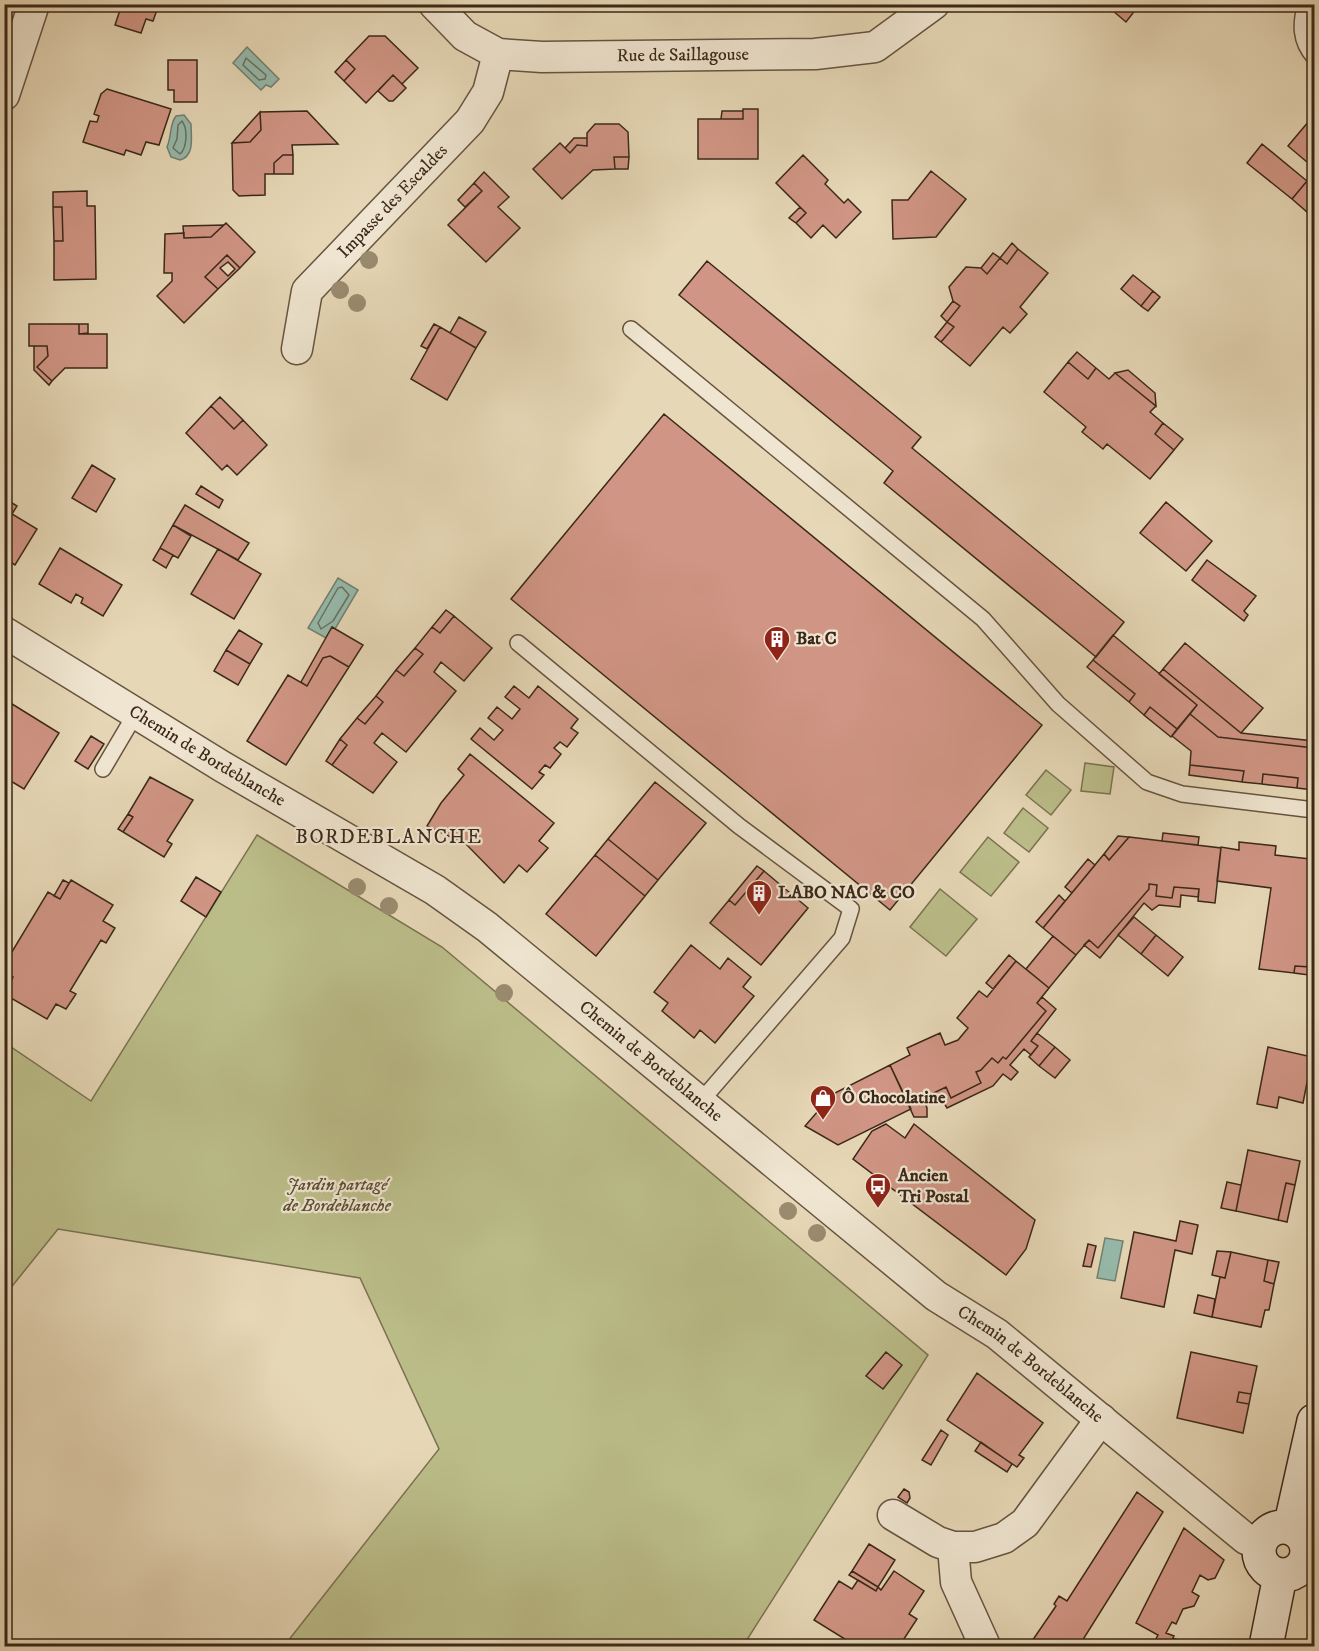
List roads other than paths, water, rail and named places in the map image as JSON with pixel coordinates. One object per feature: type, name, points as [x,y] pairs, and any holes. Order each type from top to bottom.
[{"type":"main road","points":[[1290,1528],[1314,1421]]},
{"type":"main road","points":[[1279,1527],[1290,1528],[1300,1533],[1311,1555],[1298,1570],[1280,1576],[1270,1572],[1262,1563],[1259,1552],[1268,1532],[1279,1527]]},
{"type":"main road","points":[[1266,1647],[1280,1576]]},
{"type":"street","points":[[4,95],[34,4]]},
{"type":"street","name":"Rue de Saillagouse","points":[[434,4],[465,36],[498,54],[554,57],[825,53],[875,47],[934,4]]},
{"type":"street","name":"Impasse des Escaldes","points":[[297,349],[307,291],[470,120],[488,93],[498,54]]},
{"type":"street","name":"Chemin de Bordeblanche","points":[[4,632],[435,891],[487,927],[936,1296],[997,1334],[1246,1539],[1261,1544]]},
{"type":"street","points":[[893,1515],[938,1542],[953,1547],[975,1546],[1004,1538],[1025,1523],[1101,1419]]},
{"type":"street","points":[[953,1547],[956,1582],[985,1647]]},
{"type":"lane","points":[[1306,4],[1302,33],[1307,49],[1314,57]]},
{"type":"lane","points":[[631,329],[983,619],[1058,704],[1148,782],[1182,794],[1314,810]]},
{"type":"lane","points":[[518,643],[739,826],[851,909],[842,938],[701,1101]]},
{"type":"lane","points":[[103,769],[136,713]]},
{"type":"water","points":[[247,47],[279,79],[271,87],[266,85],[261,90],[233,63]]},
{"type":"water","points":[[184,115],[191,124],[191,145],[188,155],[180,160],[171,157],[167,147],[174,119],[176,116]]},
{"type":"water","points":[[338,578],[358,590],[335,629],[332,627],[326,638],[308,628]]},
{"type":"water","points":[[1105,1238],[1123,1241],[1115,1281],[1097,1278]]},
{"type":"place","name":"Bat C","points":[[777,662]]},
{"type":"place","name":"LABO NAC & CO","points":[[759,916]]},
{"type":"place","name":"Ô Chocolatine","points":[[823,1121]]},
{"type":"place","name":"Ancien Tri Postal","points":[[878,1209]]},
{"type":"district","name":"BORDEBLANCHE","points":[[389,837]]},
{"type":"park label","name":"Jardin partagé de Bordeblanche","points":[[337,1195]]}]
